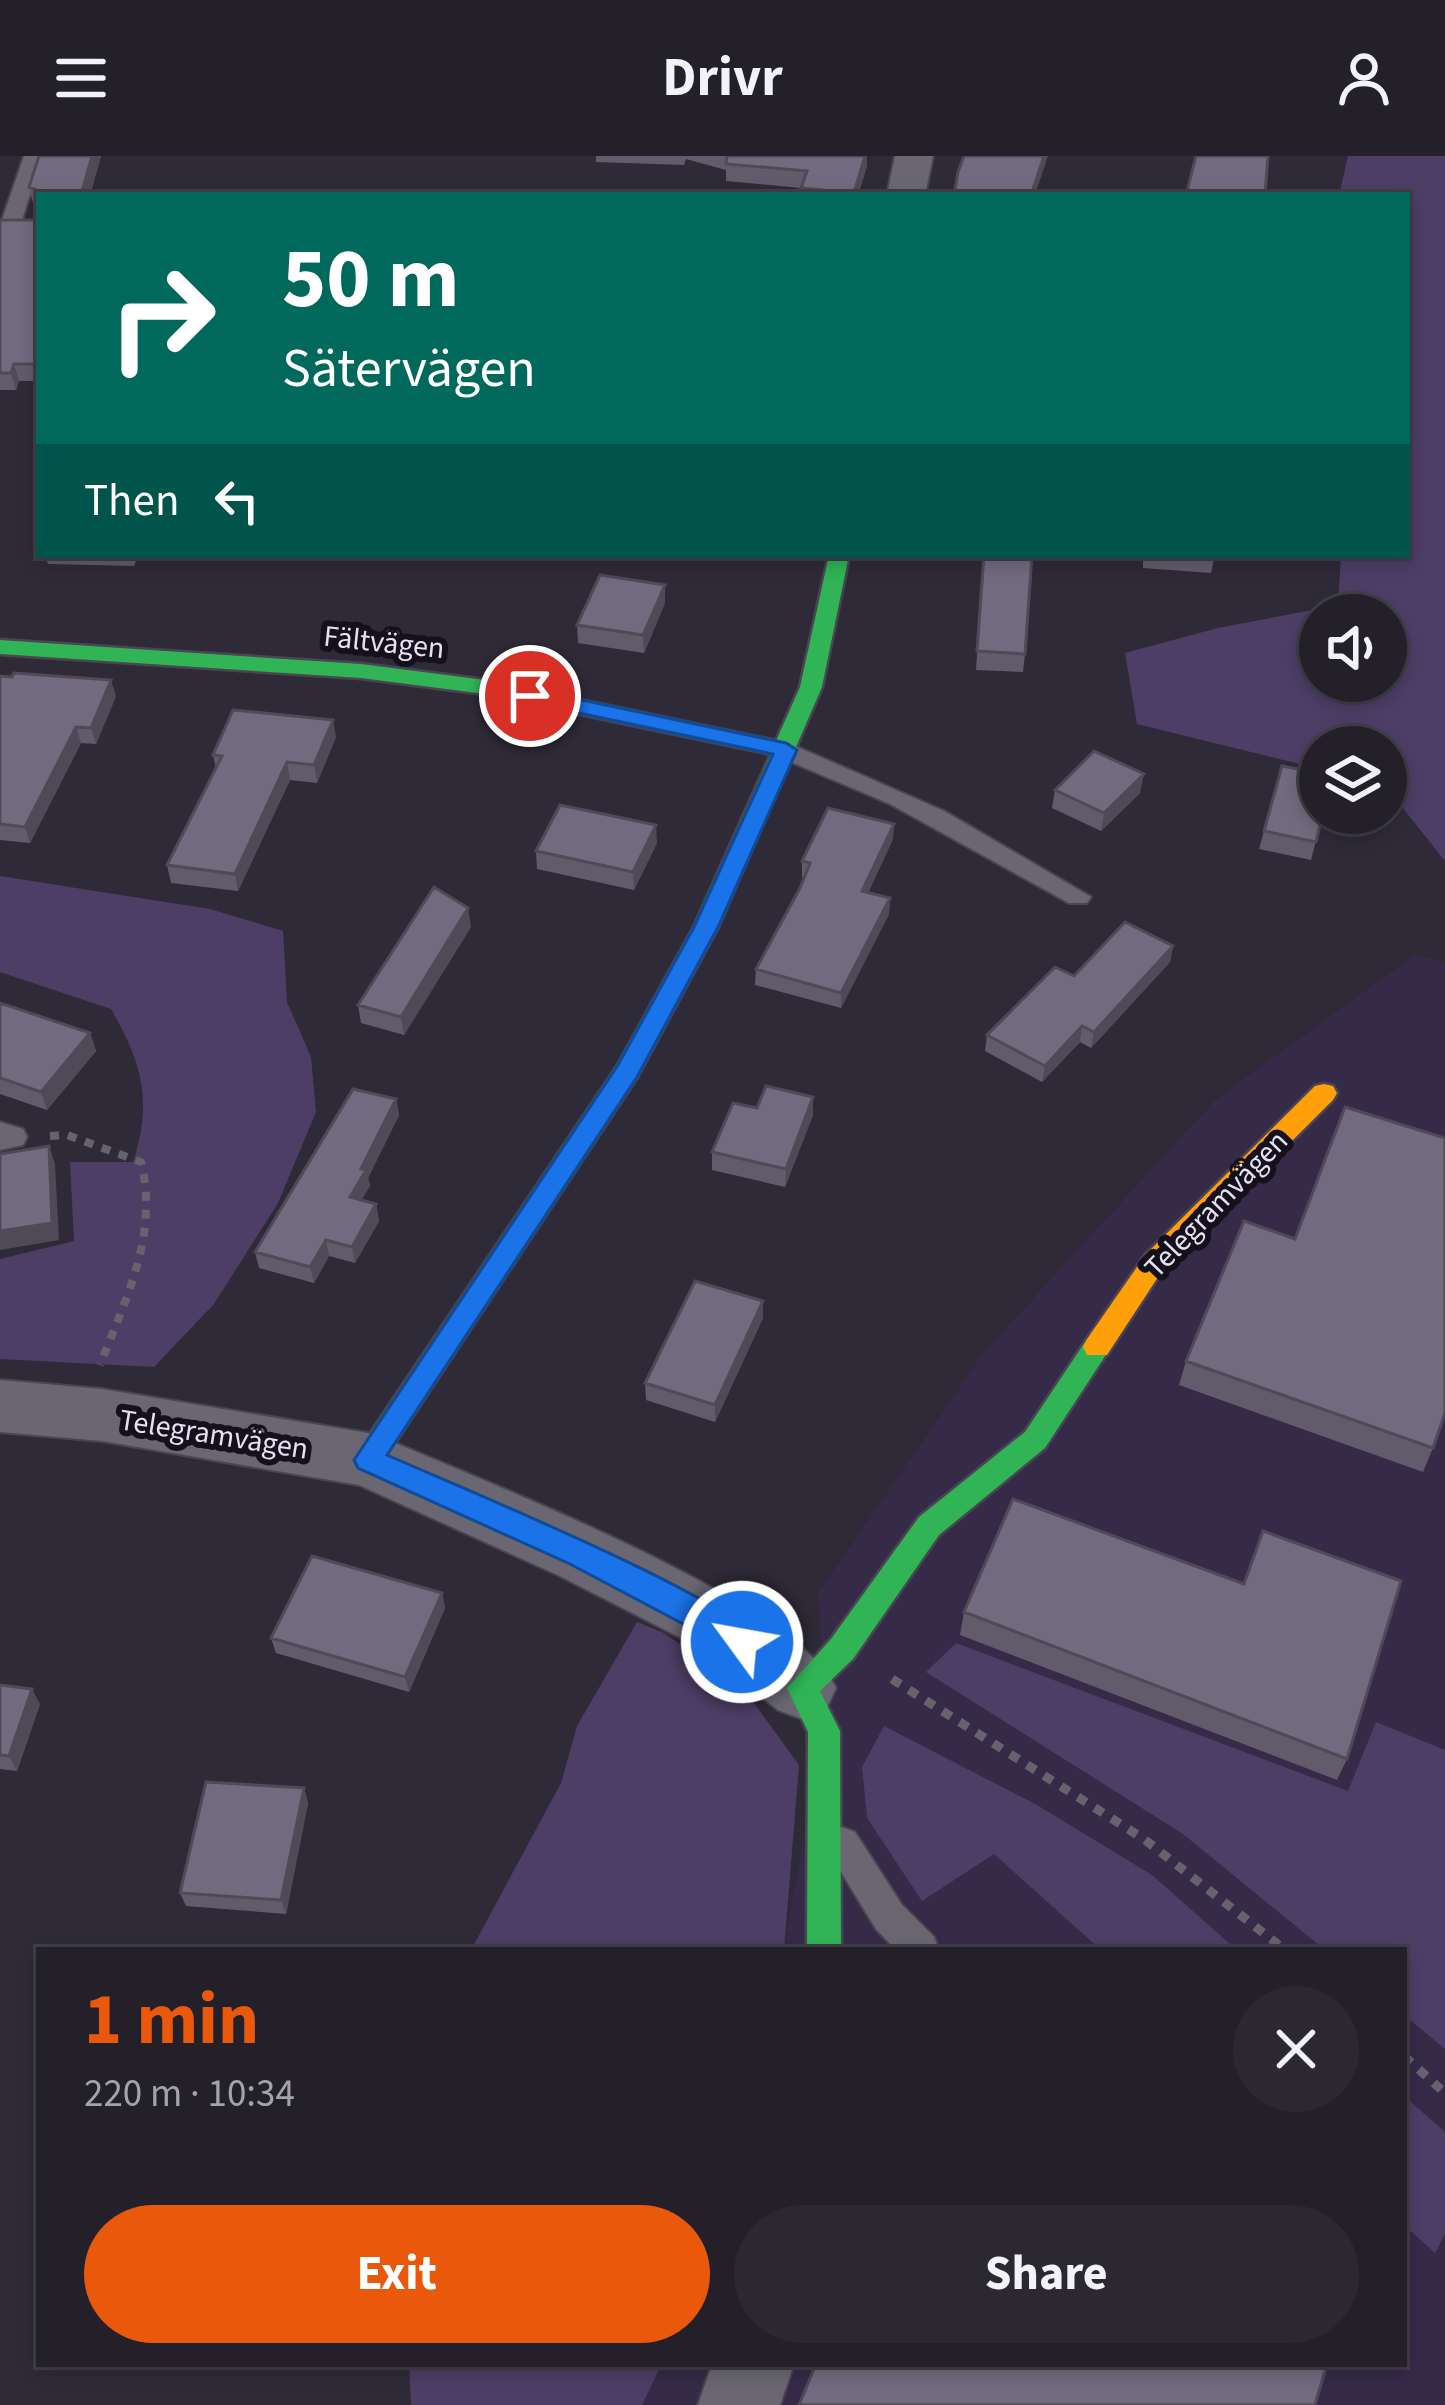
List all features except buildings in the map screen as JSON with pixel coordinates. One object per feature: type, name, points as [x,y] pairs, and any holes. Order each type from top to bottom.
[{"type":"street","points":[[906,192],[914,156]]},
{"type":"street","points":[[368,1460],[628,1070],[706,927],[811,688],[838,558]]},
{"type":"street","name":"Fältvägen","points":[[0,647],[382,674],[485,687],[786,750]]},
{"type":"street","name":"Telegramvägen","points":[[0,1406],[102,1415],[368,1460],[822,1669],[929,1526],[1035,1440],[1155,1261],[1324,1093]]},
{"type":"street","points":[[822,1669],[824,1947]]},
{"type":"street","points":[[739,2405],[752,2367]]},
{"type":"lane","points":[[17,220],[33,156]]},
{"type":"lane","name":"Fältvägen","points":[[786,750],[856,776],[946,819],[1078,897]]},
{"type":"lane","points":[[826,1818],[889,1917],[918,1947]]},
{"type":"path","points":[[44,1137],[67,1135],[141,1162],[151,1191],[148,1232],[93,1383]]},
{"type":"path","points":[[822,1669],[1061,1780],[1226,1896],[1282,1947]]},
{"type":"path","points":[[1407,2059],[1445,2093]]},
{"type":"shaded area","points":[[1348,156],[1445,156],[1445,861],[1407,813],[1407,726],[1299,726],[1299,764],[1137,724],[1125,653],[1299,612],[1299,702],[1407,702],[1407,594],[1339,594],[1341,558],[1410,558],[1410,192],[1340,192]]},
{"type":"shaded area","points":[[0,876],[210,909],[283,931],[287,1002],[311,1057],[316,1112],[278,1203],[214,1304],[154,1367],[0,1359],[0,1259],[74,1241],[70,1162],[133,1162],[143,1101],[137,1065],[111,1009],[0,972]]},
{"type":"shaded area","points":[[1416,954],[1445,963],[1445,2405],[642,2405],[661,2367],[1407,2367],[1407,1947],[785,1947],[826,1705],[818,1593],[985,1351],[1215,1100]]},
{"type":"shaded area","points":[[637,1622],[662,1632],[741,1685],[799,1765],[784,1947],[473,1947],[561,1783],[577,1726]]},
{"type":"shaded area","points":[[956,1643],[1348,1791],[1376,1722],[1445,1750],[1445,2049],[1407,2017],[1407,1947],[1321,1947],[1183,1834],[926,1672]]},
{"type":"shaded area","points":[[884,1726],[1037,1805],[1152,1875],[1234,1947],[1098,1947],[994,1854],[922,1901],[867,1818],[862,1767]]},
{"type":"shaded area","points":[[1407,2099],[1445,2132],[1445,2234],[1435,2253],[1407,2228]]},
{"type":"shaded area","points":[[409,2367],[661,2367],[642,2405],[411,2405]]},
{"type":"traffic: fast","points":[[368,1460],[628,1071],[706,927],[811,687],[838,558]]},
{"type":"traffic: fast","points":[[0,647],[361,671],[485,687],[786,750]]},
{"type":"traffic: fast","points":[[824,1947],[824,1731],[802,1688],[842,1649],[929,1526],[1035,1440],[1097,1347]]},
{"type":"traffic: slow","points":[[1097,1347],[1155,1261],[1324,1093]]},
{"type":"route","points":[[530,696],[786,750],[706,927],[628,1070],[368,1460],[581,1555],[717,1623],[742,1642]]}]
